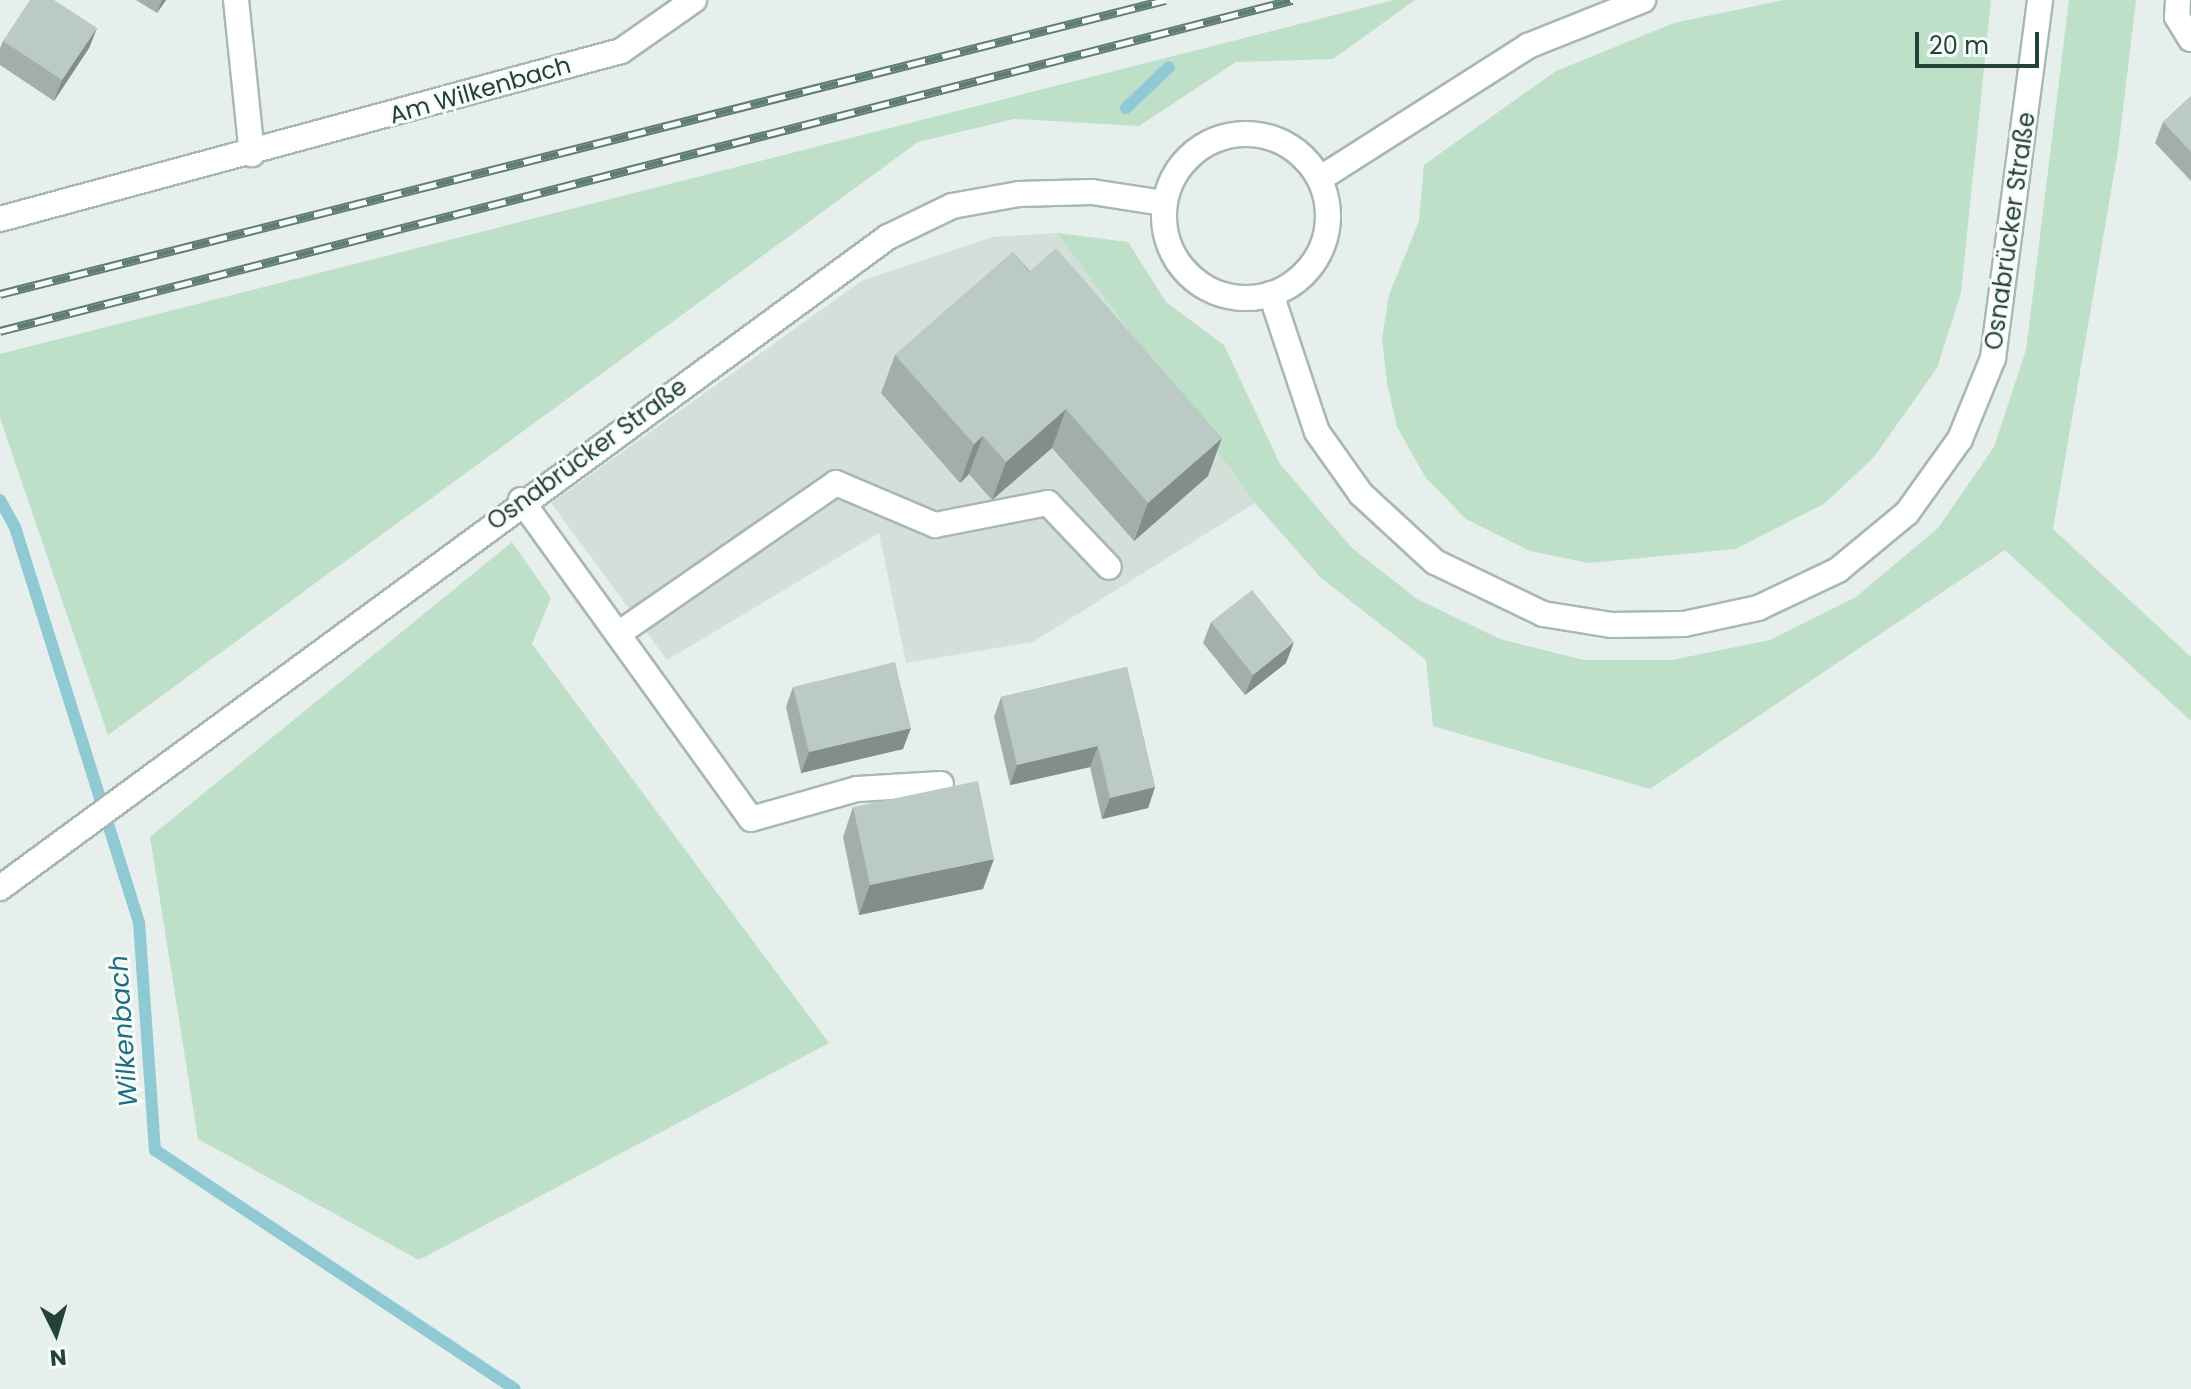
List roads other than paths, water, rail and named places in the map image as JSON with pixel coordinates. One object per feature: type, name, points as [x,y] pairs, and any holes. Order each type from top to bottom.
[{"type":"main road","points":[[236,0],[252,154]]},
{"type":"main road","name":"Am Wilkenbach","points":[[0,219],[252,154],[621,51],[694,0]]},
{"type":"main road","points":[[1321,178],[1528,46],[1643,0]]},
{"type":"main road","name":"Osnabrücker Straße","points":[[1271,294],[1317,432],[1361,494],[1435,562],[1543,614],[1612,625],[1684,624],[1758,608],[1838,570],[1907,513],[1960,439],[1993,358],[2040,0]]},
{"type":"main road","points":[[2178,0],[2177,17],[2191,39]]},
{"type":"main road","points":[[1226,136],[1281,141],[1321,178],[1329,215],[1326,241],[1300,279],[1271,294],[1224,296],[1185,272],[1171,250],[1164,203],[1183,162],[1226,136]]},
{"type":"main road","name":"Osnabrücker Straße","points":[[0,888],[521,500],[888,237],[952,206],[1092,192],[1164,203]]},
{"type":"main road","points":[[618,634],[836,483],[935,525],[1048,503],[1109,567]]},
{"type":"main road","points":[[521,500],[751,819],[857,789],[941,784]]},
{"type":"waterway","points":[[1126,108],[1169,67]]},
{"type":"waterway","name":"Wilkenbach","points":[[0,500],[15,527],[139,922],[155,1150],[515,1389]]},
{"type":"railway","points":[[0,294],[1165,0]]},
{"type":"railway","points":[[0,331],[1292,0]]}]
